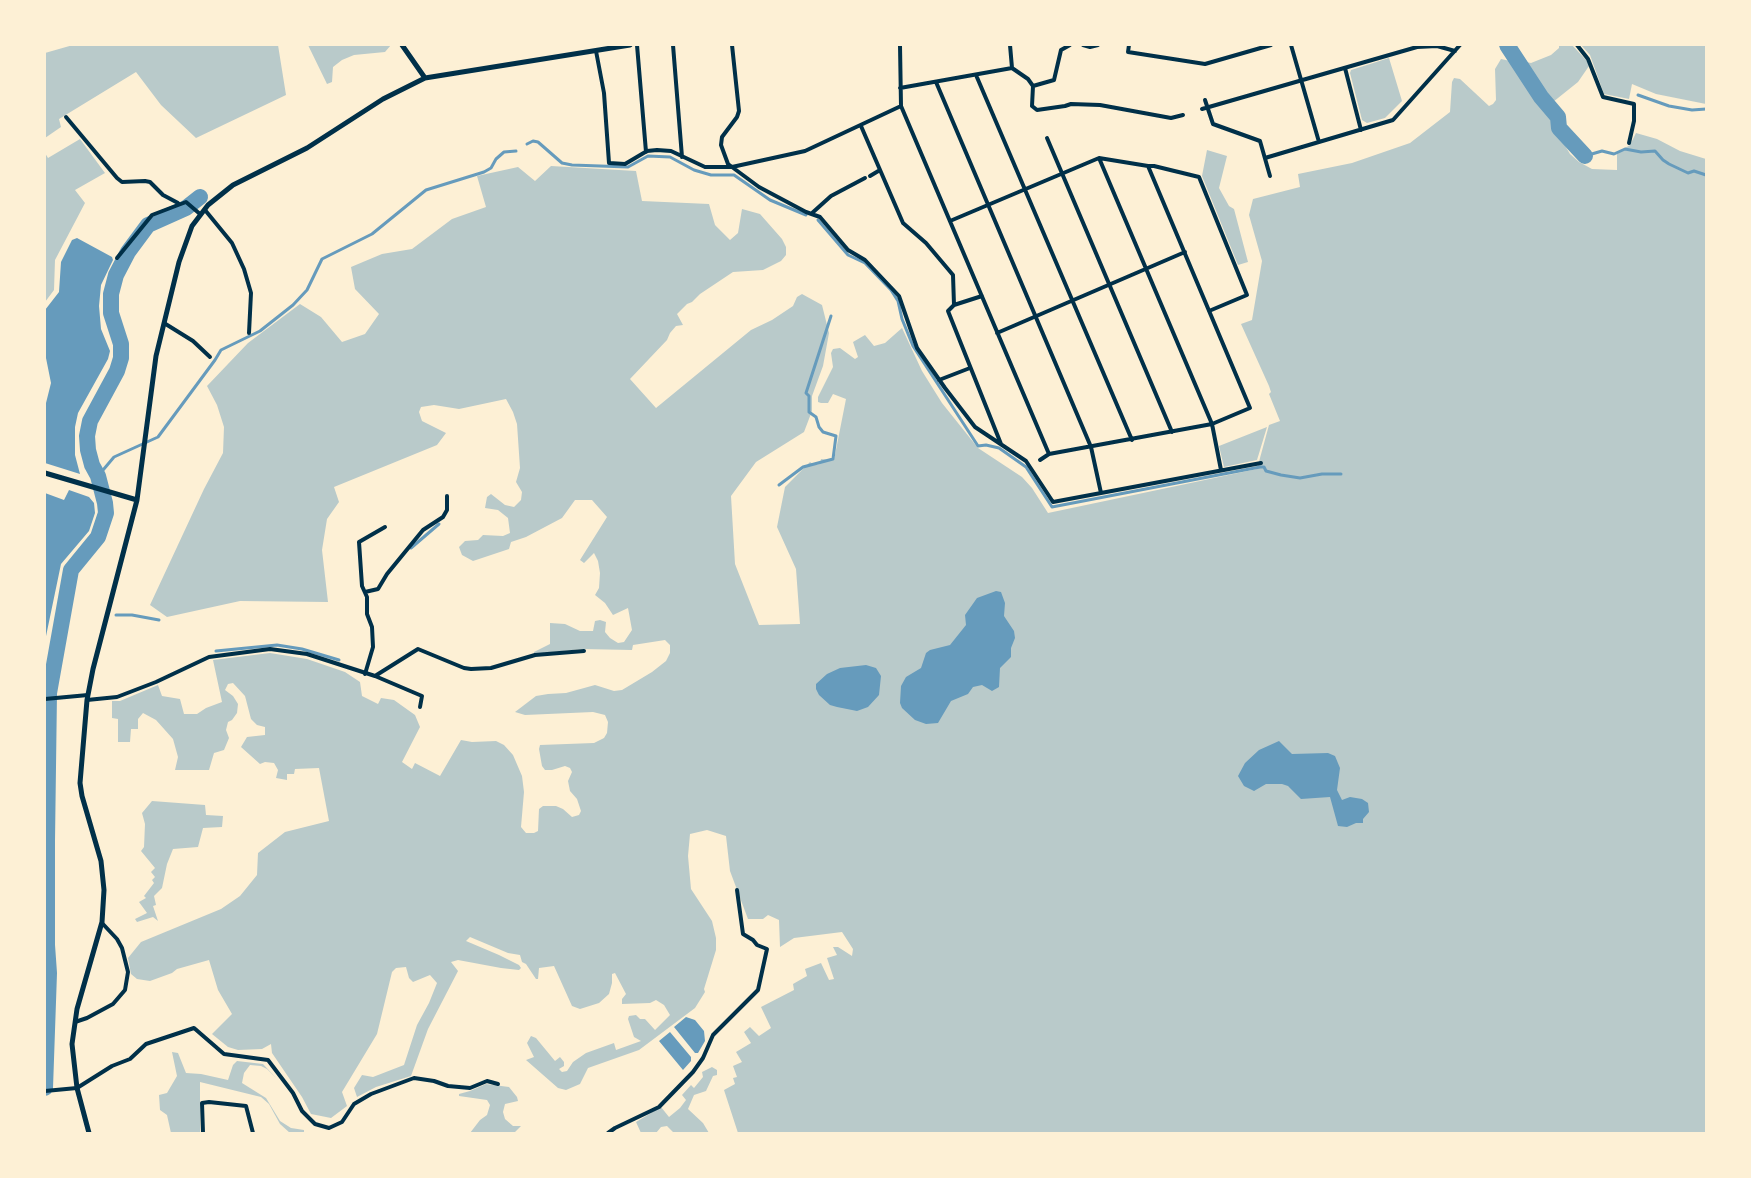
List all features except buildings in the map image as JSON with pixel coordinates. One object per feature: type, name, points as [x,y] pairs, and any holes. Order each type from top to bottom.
[{"type":"street","points":[[402,45],[425,78]]},
{"type":"street","points":[[89,1133],[76,1088],[72,1052],[74,1022],[102,922],[104,890],[101,861],[80,783],[88,698],[137,500],[156,356],[184,246],[192,226],[202,212],[233,185],[307,148],[382,99],[425,78],[630,45]]},
{"type":"street","points":[[637,45],[646,152]]},
{"type":"street","points":[[673,45],[682,157]]},
{"type":"street","points":[[732,45],[739,111],[722,137],[721,145],[728,164],[759,187],[820,217],[848,250],[865,260],[899,296],[917,348],[975,427],[1031,464],[1053,502],[1261,463]]},
{"type":"street","points":[[900,45],[901,106],[1049,454]]},
{"type":"street","points":[[1010,45],[1012,68]]},
{"type":"street","points":[[1032,86],[1054,80],[1062,47],[1070,45]]},
{"type":"street","points":[[1083,45],[1090,47],[1098,45]]},
{"type":"street","points":[[1129,45],[1128,52],[1201,66],[1270,45]]},
{"type":"street","points":[[1291,45],[1319,142]]},
{"type":"street","points":[[1265,158],[1393,120],[1460,45]]},
{"type":"street","points":[[1576,45],[1588,59],[1604,97],[1634,104],[1634,121],[1629,143]]},
{"type":"street","points":[[1205,108],[1427,46],[1455,51]]},
{"type":"street","points":[[596,51],[604,93],[609,163],[625,164],[646,152],[657,150],[671,151],[705,167],[732,167],[805,151],[901,106]]},
{"type":"street","points":[[900,88],[1012,68],[1028,78],[1032,86],[1032,106],[1037,112],[1071,104],[1100,105],[1171,118],[1183,115]]},
{"type":"street","points":[[1344,68],[1361,130]]},
{"type":"street","points":[[976,75],[1132,440]]},
{"type":"street","points":[[936,82],[1091,447],[1101,493]]},
{"type":"street","points":[[1205,100],[1205,108],[1213,123],[1260,141],[1270,176]]},
{"type":"street","points":[[66,117],[122,182],[150,182],[163,195],[178,203]]},
{"type":"street","points":[[861,126],[903,223],[926,243],[953,275],[954,305]]},
{"type":"street","points":[[1047,138],[1172,432]]},
{"type":"street","points":[[950,221],[1099,158],[1154,166],[1199,177],[1247,295],[1209,311]]},
{"type":"street","points":[[1099,158],[1212,424],[1221,470]]},
{"type":"street","points":[[1040,459],[1049,454],[1212,424],[1250,408],[1148,166]]},
{"type":"street","points":[[870,176],[880,170]]},
{"type":"street","points":[[811,214],[831,196],[865,178]]},
{"type":"street","points":[[117,258],[152,214],[186,202],[192,209],[202,212],[232,243],[244,269],[250,293],[249,333]]},
{"type":"street","points":[[998,333],[1185,252]]},
{"type":"street","points":[[982,296],[954,305],[948,311],[1001,444]]},
{"type":"street","points":[[164,323],[194,341],[210,357]]},
{"type":"street","points":[[939,380],[970,368]]},
{"type":"street","points":[[45,473],[137,500]]},
{"type":"street","points":[[365,592],[378,589],[397,560],[423,530],[443,517],[447,510],[447,496]]},
{"type":"street","points":[[365,674],[373,647],[372,627],[362,586],[358,542],[385,527]]},
{"type":"street","points":[[45,699],[117,697],[209,657],[270,648],[308,654],[375,676],[422,696],[420,707]]},
{"type":"street","points":[[375,676],[418,649],[471,669],[491,668],[535,655],[584,651]]},
{"type":"street","points":[[608,1133],[659,1107],[703,1058],[713,1035],[758,990],[767,949],[757,945],[743,934],[736,890]]},
{"type":"street","points":[[74,1022],[87,1018],[113,1004],[125,990],[128,972],[122,948],[102,922]]},
{"type":"street","points":[[45,1091],[76,1088],[112,1066],[130,1059],[146,1044],[195,1028],[224,1054],[268,1060],[293,1093],[302,1111],[315,1124],[329,1128],[342,1122],[354,1104],[370,1094],[414,1078],[448,1086],[470,1088],[487,1081],[498,1084]]},
{"type":"street","points":[[203,1133],[202,1102],[246,1106],[253,1133]]},
{"type":"shaded area","points":[[73,45],[278,45],[286,95],[196,138],[161,105],[136,72],[59,119],[61,127],[45,138],[45,53]]},
{"type":"shaded area","points":[[308,45],[391,45],[385,52],[354,55],[342,60],[333,67],[332,82],[327,84]]},
{"type":"shaded area","points":[[1559,45],[1572,45],[1589,66],[1578,82],[1553,102],[1538,86],[1522,61],[1531,63],[1551,55],[1559,48]]},
{"type":"shaded area","points":[[1581,45],[1706,45],[1706,104],[1656,94],[1632,84],[1629,99],[1604,94],[1590,55]]},
{"type":"shaded area","points":[[1389,58],[1402,101],[1385,118],[1367,123],[1362,120],[1351,70]]},
{"type":"shaded area","points":[[1501,59],[1510,61],[1553,119],[1570,154],[1592,169],[1617,170],[1617,153],[1630,145],[1636,133],[1706,159],[1706,1133],[738,1133],[724,1090],[735,1084],[733,1078],[737,1077],[733,1066],[742,1062],[736,1052],[751,1043],[744,1032],[750,1027],[759,1036],[771,1028],[761,1007],[794,990],[793,984],[807,976],[805,969],[821,963],[829,980],[834,979],[827,958],[837,955],[833,947],[838,947],[852,956],[853,949],[842,932],[794,938],[780,947],[779,920],[768,915],[763,919],[748,919],[730,871],[726,836],[707,830],[690,834],[688,856],[691,889],[712,921],[716,938],[716,950],[705,992],[695,1008],[639,1050],[588,1068],[580,1084],[566,1090],[558,1088],[526,1060],[534,1057],[527,1043],[531,1036],[536,1038],[555,1061],[560,1057],[564,1066],[559,1069],[562,1072],[567,1071],[573,1062],[586,1053],[614,1043],[616,1050],[641,1041],[634,1037],[629,1016],[636,1015],[640,1019],[645,1019],[655,1030],[670,1015],[664,1005],[656,1000],[650,1003],[622,1004],[622,999],[626,994],[615,973],[612,974],[609,994],[599,1003],[580,1009],[572,1006],[554,966],[539,968],[538,979],[536,979],[526,964],[522,962],[520,955],[508,953],[470,937],[466,941],[499,955],[521,968],[519,970],[501,968],[458,960],[451,962],[458,971],[428,1029],[411,1076],[376,1087],[357,1097],[354,1088],[362,1075],[373,1077],[404,1065],[417,1025],[437,983],[430,975],[413,982],[409,978],[406,967],[396,968],[392,972],[377,1034],[342,1092],[347,1106],[331,1118],[311,1114],[272,1053],[271,1044],[262,1049],[238,1050],[228,1047],[212,1034],[232,1014],[218,990],[209,960],[177,969],[150,981],[137,979],[131,974],[128,958],[141,942],[221,909],[240,896],[257,875],[258,853],[285,832],[329,821],[319,768],[295,769],[294,774],[287,774],[287,780],[276,778],[278,770],[274,763],[260,764],[241,747],[247,737],[265,735],[265,727],[257,725],[251,719],[245,696],[233,683],[228,684],[225,690],[238,704],[237,713],[228,722],[226,730],[229,738],[224,750],[214,753],[209,770],[175,770],[178,757],[173,739],[156,720],[143,713],[138,719],[138,729],[131,729],[130,742],[118,742],[118,719],[112,718],[112,701],[120,701],[158,685],[162,696],[180,699],[184,714],[197,714],[222,702],[213,660],[270,653],[307,659],[345,672],[360,682],[362,696],[378,704],[381,698],[394,700],[415,715],[420,727],[402,762],[412,769],[415,763],[440,776],[461,740],[496,741],[504,745],[513,755],[522,776],[524,792],[521,827],[526,833],[534,833],[538,831],[539,809],[543,806],[556,806],[572,817],[579,815],[581,811],[577,799],[570,791],[568,781],[572,772],[570,768],[565,766],[545,770],[542,766],[540,745],[594,743],[604,738],[608,722],[605,715],[593,712],[525,715],[515,712],[536,696],[566,693],[595,685],[614,691],[622,690],[652,672],[666,661],[670,653],[670,645],[665,640],[633,645],[632,650],[582,649],[534,654],[550,644],[550,623],[565,624],[580,631],[593,631],[595,621],[600,620],[606,622],[605,632],[618,643],[624,642],[632,630],[628,608],[613,615],[605,603],[595,595],[599,588],[600,573],[594,553],[584,563],[580,560],[607,517],[592,500],[575,500],[562,518],[526,537],[511,542],[509,549],[473,561],[462,555],[459,547],[465,541],[478,540],[483,535],[503,536],[510,533],[508,518],[498,510],[485,508],[487,497],[491,494],[505,505],[514,507],[521,500],[522,492],[516,482],[520,468],[517,424],[506,399],[459,409],[434,405],[421,407],[419,412],[422,421],[446,433],[437,445],[334,487],[339,502],[327,519],[322,550],[328,602],[240,601],[167,617],[150,605],[223,453],[224,427],[217,405],[207,386],[248,343],[300,304],[321,317],[342,342],[365,334],[379,314],[355,289],[351,267],[382,254],[412,249],[452,219],[486,207],[477,176],[518,167],[535,181],[551,166],[636,171],[642,201],[709,204],[715,225],[730,240],[738,233],[742,209],[760,214],[782,239],[786,247],[786,255],[781,261],[763,270],[733,272],[687,304],[677,314],[683,325],[676,326],[667,340],[630,379],[656,408],[751,330],[793,306],[797,297],[802,294],[822,305],[829,333],[823,366],[812,396],[812,411],[804,432],[756,462],[731,496],[735,564],[759,625],[800,624],[796,569],[777,527],[785,487],[810,462],[814,465],[820,464],[821,459],[834,460],[846,399],[833,394],[828,403],[818,402],[818,397],[833,367],[831,353],[833,349],[840,348],[855,359],[858,357],[853,342],[865,335],[874,346],[885,343],[902,328],[922,371],[942,403],[978,448],[1022,477],[1048,513],[1257,469],[1269,425],[1280,421],[1269,394],[1271,392],[1269,386],[1241,324],[1252,320],[1262,261],[1249,215],[1253,199],[1300,187],[1298,174],[1352,163],[1410,143],[1450,112],[1454,78],[1460,79],[1489,106],[1493,104],[1496,100],[1495,69]]},
{"type":"shaded area","points":[[80,139],[105,173],[75,190],[85,203],[55,260],[54,290],[45,302],[45,153],[48,158]]},
{"type":"shaded area","points":[[1207,150],[1227,156],[1219,188],[1229,206],[1234,209],[1248,262],[1238,265],[1202,176]]},
{"type":"shaded area","points":[[1267,427],[1257,460],[1224,467],[1219,446]]},
{"type":"shaded area","points":[[152,801],[205,805],[206,815],[223,816],[222,827],[203,828],[198,847],[173,849],[162,888],[154,896],[156,905],[153,906],[158,921],[153,917],[137,922],[135,919],[147,913],[139,902],[146,898],[144,896],[154,883],[152,880],[155,877],[151,872],[155,868],[141,851],[144,847],[145,824],[142,813]]},
{"type":"shaded area","points":[[172,1052],[178,1053],[186,1073],[228,1080],[233,1065],[237,1061],[263,1064],[276,1078],[261,1066],[250,1065],[244,1073],[242,1083],[266,1098],[280,1121],[291,1128],[304,1130],[304,1133],[290,1133],[280,1124],[269,1104],[261,1097],[200,1082],[200,1133],[171,1133],[167,1115],[160,1110],[159,1095],[167,1093],[177,1076]]},
{"type":"shaded area","points":[[712,1067],[717,1070],[717,1075],[713,1076],[706,1091],[694,1095],[688,1109],[703,1123],[709,1133],[674,1133],[667,1126],[661,1127],[656,1133],[641,1133],[636,1122],[661,1107],[669,1117],[686,1100],[682,1095],[691,1085],[694,1088],[703,1077],[702,1072]]},
{"type":"shaded area","points":[[486,1084],[509,1087],[517,1097],[518,1101],[505,1104],[503,1112],[505,1119],[513,1126],[521,1126],[514,1133],[470,1133],[487,1115],[490,1105],[487,1100],[459,1096],[459,1094]]},
{"type":"water","points":[[77,238],[112,257],[113,260],[101,285],[99,306],[101,329],[110,351],[108,359],[78,413],[75,427],[75,455],[80,474],[45,463],[45,407],[51,383],[45,353],[45,310],[59,292],[61,262],[72,240]]},
{"type":"water","points":[[69,490],[89,497],[94,503],[95,513],[89,531],[61,564],[45,641],[45,493],[64,500]]},
{"type":"water","points":[[996,591],[1001,592],[1005,603],[1004,616],[1014,631],[1015,638],[1011,648],[1011,657],[1000,668],[999,687],[992,691],[982,685],[973,687],[968,694],[951,701],[938,723],[926,724],[915,720],[902,708],[900,703],[901,686],[906,677],[921,668],[926,653],[930,650],[950,645],[966,625],[965,615],[977,598]]},
{"type":"water","points":[[866,665],[876,668],[881,676],[879,695],[868,707],[857,711],[837,707],[830,705],[819,695],[816,684],[827,674],[840,668]]},
{"type":"water","points":[[1279,741],[1292,754],[1328,753],[1335,756],[1340,768],[1337,790],[1342,800],[1350,797],[1362,799],[1368,803],[1369,812],[1363,819],[1363,823],[1347,827],[1338,826],[1330,797],[1301,799],[1288,786],[1282,784],[1266,784],[1254,791],[1244,786],[1238,776],[1245,763],[1259,750]]},
{"type":"water","points":[[686,1017],[695,1020],[704,1031],[705,1041],[698,1053],[695,1053],[674,1027]]},
{"type":"water","points":[[670,1032],[691,1057],[691,1061],[683,1070],[659,1041]]},
{"type":"waterway","points":[[1507,45],[1541,97],[1558,117],[1559,128],[1585,156]]},
{"type":"waterway","points":[[1638,95],[1669,106],[1692,110],[1706,109]]},
{"type":"waterway","points":[[527,144],[533,141],[538,142],[562,163],[572,165],[628,167],[648,156],[670,157],[694,170],[711,175],[734,175],[770,200],[806,215]]},
{"type":"waterway","points":[[1585,156],[1602,151],[1614,154],[1625,149],[1641,152],[1655,151],[1663,160],[1688,173],[1694,171],[1706,175]]},
{"type":"waterway","points":[[98,476],[114,457],[158,437],[221,350],[260,331],[293,305],[307,290],[322,259],[372,234],[426,190],[484,172],[491,168],[504,152],[516,151]]},
{"type":"waterway","points":[[45,1088],[49,973],[47,945],[49,693],[71,570],[98,537],[106,513],[98,476],[88,450],[87,436],[90,421],[117,371],[121,358],[121,344],[111,313],[111,294],[116,275],[128,252],[148,225],[186,208],[200,197]]},
{"type":"waterway","points":[[818,220],[848,255],[865,263],[891,290],[898,301],[902,319],[913,346],[978,446],[999,448],[1026,467],[1052,507],[1260,467],[1264,467],[1266,471],[1300,478],[1322,474],[1341,474]]},
{"type":"waterway","points":[[779,485],[803,467],[833,459],[836,436],[823,432],[819,427],[816,417],[809,412],[809,396],[806,393],[831,316]]},
{"type":"waterway","points":[[411,548],[439,524]]},
{"type":"waterway","points":[[116,615],[132,615],[159,620]]},
{"type":"waterway","points":[[216,651],[277,645],[302,649],[339,660]]}]
